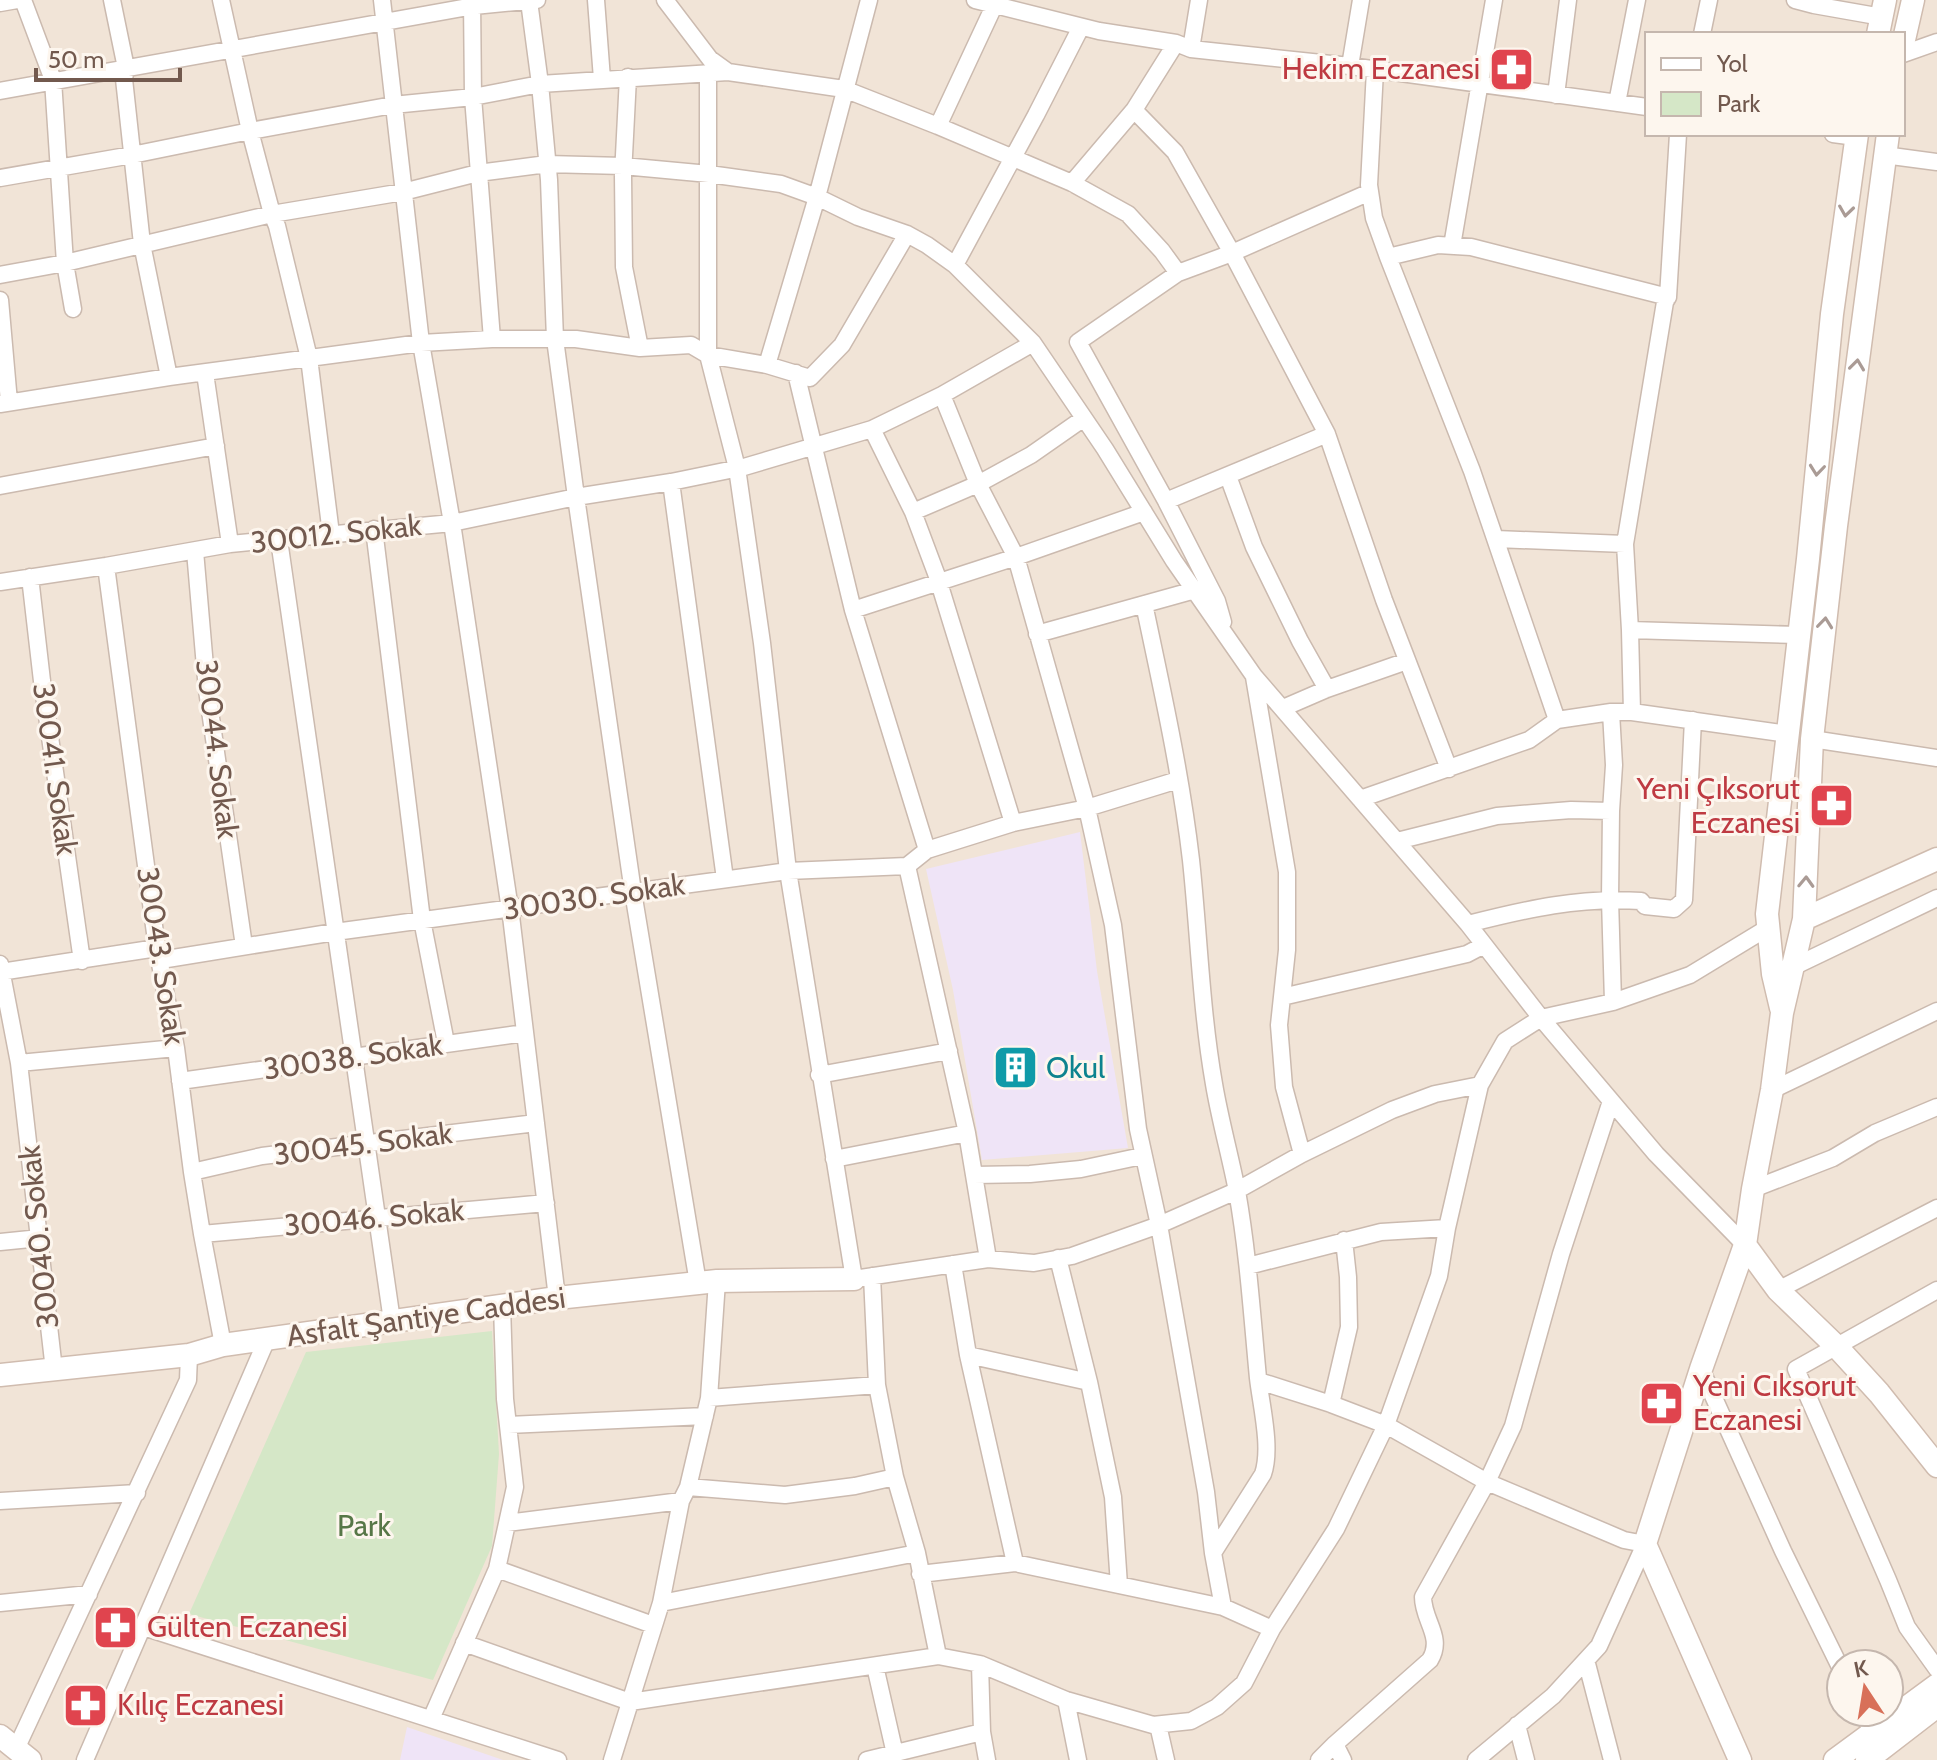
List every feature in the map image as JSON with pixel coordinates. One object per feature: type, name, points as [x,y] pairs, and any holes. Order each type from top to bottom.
[{"type":"street","points":[[0,3],[20,0],[53,80],[65,263],[73,309]]},
{"type":"street","points":[[112,0],[126,68],[124,79],[142,244],[169,377]]},
{"type":"street","points":[[221,0],[250,131],[309,358],[331,534]]},
{"type":"street","points":[[382,0],[421,343],[452,523],[510,908],[557,1298]]},
{"type":"street","points":[[0,91],[473,3],[537,0]]},
{"type":"street","points":[[596,0],[602,79]]},
{"type":"street","points":[[665,0],[710,59],[728,72]]},
{"type":"street","points":[[767,365],[817,197],[869,0]]},
{"type":"street","points":[[975,0],[1081,27],[1183,46],[1645,107]]},
{"type":"street","points":[[1072,183],[1183,46],[1199,0]]},
{"type":"street","points":[[1350,66],[1361,0]]},
{"type":"street","points":[[1452,246],[1494,0]]},
{"type":"street","points":[[1556,95],[1568,0]]},
{"type":"street","points":[[1617,103],[1637,0]]},
{"type":"street","points":[[1702,32],[1709,0]]},
{"type":"street","points":[[1795,0],[1881,17]]},
{"type":"street","points":[[1905,35],[1913,0]]},
{"type":"street","points":[[529,1],[547,164],[555,339],[576,497],[633,892],[708,1282],[709,1398],[661,1603],[612,1760]]},
{"type":"street","points":[[473,3],[473,97],[492,339]]},
{"type":"street","points":[[938,126],[994,6]]},
{"type":"street","points":[[955,265],[1081,27]]},
{"type":"street","points":[[1905,53],[1937,42]]},
{"type":"street","points":[[1375,70],[1369,185],[1374,218],[1472,471],[1557,720]]},
{"type":"street","points":[[0,178],[393,105],[473,97],[540,84],[728,72],[844,89],[1072,183],[1128,214],[1178,273]]},
{"type":"street","points":[[708,73],[708,355],[737,468],[762,643],[788,871],[819,1075],[834,1159],[863,1278],[877,1385],[895,1477],[917,1553],[938,1656]]},
{"type":"street","points":[[628,77],[623,166],[624,267],[640,348]]},
{"type":"street","points":[[1134,110],[1175,152],[1327,434],[1407,661],[1449,769]]},
{"type":"street","points":[[1632,712],[1625,544],[1668,297],[1678,136]]},
{"type":"street","points":[[1782,1013],[1773,974],[1767,914],[1832,314],[1856,136]]},
{"type":"street","points":[[1476,1760],[1553,1696],[1599,1646],[1645,1544],[1745,1245],[1782,1013],[1804,919],[1812,739],[1836,526],[1886,144],[1937,162]]},
{"type":"street","points":[[0,275],[65,263],[272,214],[403,192],[478,173],[547,164],[623,166],[781,184],[907,234],[927,245],[955,265],[1033,343],[1254,676],[1468,924],[1541,1018],[1656,1154],[1745,1245],[1778,1290],[1836,1346],[1933,1451]]},
{"type":"street","points":[[1226,635],[1217,601],[1078,342],[1178,273],[1232,253],[1370,192]]},
{"type":"street","points":[[0,300],[4,403],[421,343],[492,339],[576,339],[640,348],[691,345],[708,355],[767,365],[810,378],[842,345],[907,234]]},
{"type":"street","points":[[1388,257],[1438,245],[1471,247],[1668,297]]},
{"type":"street","name":"30012. Sokak","points":[[0,582],[230,544],[452,523],[737,468],[872,429],[942,395],[1033,343]]},
{"type":"street","points":[[205,373],[230,544]]},
{"type":"street","points":[[796,373],[853,610],[927,850]]},
{"type":"street","points":[[942,395],[978,484],[1016,557],[1087,808],[1113,925],[1142,1156],[1159,1225],[1223,1607]]},
{"type":"street","points":[[913,512],[978,484],[1031,455],[1084,418]]},
{"type":"street","points":[[872,429],[913,512],[939,583],[1013,823]]},
{"type":"street","points":[[1166,501],[1327,434]]},
{"type":"street","points":[[0,486],[216,446]]},
{"type":"street","points":[[1228,476],[1254,547],[1327,689]]},
{"type":"street","points":[[671,482],[725,879]]},
{"type":"street","points":[[853,610],[1144,512]]},
{"type":"street","points":[[374,529],[422,920],[446,1043]]},
{"type":"street","points":[[1496,539],[1625,544]]},
{"type":"street","points":[[279,540],[392,1321]]},
{"type":"street","name":"30044. Sokak","points":[[195,551],[207,690],[244,946]]},
{"type":"street","name":"30043. Sokak","points":[[106,566],[157,948],[176,1048],[202,1234],[223,1345]]},
{"type":"street","name":"30041. Sokak","points":[[30,577],[82,961]]},
{"type":"street","points":[[1037,634],[1195,590]]},
{"type":"street","points":[[1144,604],[1166,709],[1191,860],[1213,1082],[1248,1266],[1265,1424],[1266,1465],[1263,1474],[1213,1553]]},
{"type":"street","points":[[1630,630],[1799,635]]},
{"type":"street","points":[[1283,708],[1407,661]]},
{"type":"street","points":[[1254,676],[1287,872],[1287,950],[1279,1025],[1284,1087],[1302,1154]]},
{"type":"street","points":[[1611,712],[1614,765],[1610,899],[1613,1002]]},
{"type":"street","points":[[1360,799],[1529,740],[1557,720],[1632,712],[1788,734]]},
{"type":"street","points":[[1468,924],[1564,902],[1610,899],[1641,901],[1645,906],[1674,909],[1684,900],[1693,720]]},
{"type":"street","points":[[1812,739],[1937,758]]},
{"type":"street","points":[[988,1259],[967,1133],[907,866],[927,850],[1013,823],[1087,808],[1178,780]]},
{"type":"street","points":[[1397,841],[1497,816],[1571,810],[1611,811]]},
{"type":"street","points":[[1804,919],[1937,859]]},
{"type":"street","name":"30030. Sokak","points":[[1,969],[82,961],[157,948],[167,959],[335,932],[788,871],[907,866]]},
{"type":"street","points":[[1793,967],[1937,898]]},
{"type":"street","points":[[464,1643],[630,1702],[938,1656],[980,1664],[1066,1700],[1158,1725],[1191,1721],[1217,1707],[1244,1683],[1272,1629],[1336,1529],[1386,1425],[1439,1276],[1480,1085],[1505,1041],[1541,1018],[1613,1002],[1690,975],[1769,927]]},
{"type":"street","points":[[1282,997],[1467,954],[1484,945]]},
{"type":"street","name":"30040. Sokak","points":[[1,969],[19,1063],[54,1370]]},
{"type":"street","points":[[1772,1090],[1937,1011]]},
{"type":"street","name":"30038. Sokak","points":[[180,1081],[525,1033]]},
{"type":"street","points":[[19,1063],[176,1048]]},
{"type":"street","points":[[819,1075],[949,1051]]},
{"type":"street","points":[[863,1278],[988,1259],[1034,1263],[1072,1256],[1159,1225],[1236,1191],[1302,1154],[1392,1110],[1435,1094],[1480,1085]]},
{"type":"street","points":[[1319,1760],[1430,1660],[1436,1651],[1423,1597],[1487,1482],[1513,1426],[1561,1254],[1611,1101]]},
{"type":"street","points":[[1753,1189],[1833,1158],[1875,1133],[1937,1107]]},
{"type":"street","name":"30045. Sokak","points":[[192,1172],[262,1156],[536,1123]]},
{"type":"street","points":[[834,1159],[967,1133]]},
{"type":"street","points":[[974,1175],[1081,1169],[1142,1156]]},
{"type":"street","name":"30046. Sokak","points":[[202,1234],[546,1203]]},
{"type":"street","points":[[1778,1290],[1937,1208]]},
{"type":"street","points":[[1248,1266],[1381,1232],[1447,1228]]},
{"type":"street","points":[[0,1242],[40,1238]]},
{"type":"street","points":[[1331,1404],[1349,1327],[1344,1240]]},
{"type":"street","points":[[1058,1258],[1089,1382],[1113,1497],[1119,1585]]},
{"type":"street","points":[[953,1264],[968,1355],[1015,1563]]},
{"type":"street","name":"Asfalt Şantiye Caddesi","points":[[0,1375],[189,1355],[223,1345],[557,1298],[708,1282],[863,1278]]},
{"type":"street","points":[[1937,1290],[1796,1369],[1907,1627],[1937,1669]]},
{"type":"street","points":[[431,1719],[497,1569],[515,1487],[505,1399],[502,1306]]},
{"type":"street","points":[[85,1760],[267,1339]]},
{"type":"street","points":[[15,1748],[188,1380],[189,1355]]},
{"type":"street","points":[[968,1355],[1089,1382]]},
{"type":"street","points":[[1701,1369],[1831,1648]]},
{"type":"street","points":[[1259,1381],[1386,1425],[1487,1482],[1624,1540],[1645,1544]]},
{"type":"street","points":[[709,1398],[877,1385]]},
{"type":"street","points":[[508,1425],[705,1416]]},
{"type":"street","points":[[507,1523],[685,1494],[785,1495],[855,1486],[895,1477]]},
{"type":"street","points":[[0,1501],[137,1493]]},
{"type":"street","points":[[1645,1544],[1740,1760]]},
{"type":"street","points":[[661,1603],[917,1553]]},
{"type":"street","points":[[920,1574],[1015,1563],[1223,1607],[1272,1629]]},
{"type":"street","points":[[497,1569],[653,1625]]},
{"type":"street","points":[[0,1603],[89,1594]]},
{"type":"street","points":[[143,1627],[558,1760]]},
{"type":"street","points":[[1586,1660],[1612,1760]]},
{"type":"street","points":[[980,1664],[982,1732],[987,1760]]},
{"type":"street","points":[[875,1666],[896,1756]]},
{"type":"street","points":[[1905,1702],[1937,1685]]},
{"type":"street","points":[[1066,1700],[1078,1760]]},
{"type":"street","points":[[1867,1760],[1937,1706]]},
{"type":"street","points":[[1158,1725],[1166,1760]]},
{"type":"street","points":[[1517,1725],[1526,1760]]},
{"type":"street","points":[[1835,1760],[1862,1728]]},
{"type":"street","points":[[867,1760],[896,1756],[982,1732]]},
{"type":"street","points":[[1335,1744],[1343,1760]]},
{"type":"shaded area","points":[[0,0],[1937,0],[1937,1760],[0,1760]]},
{"type":"shaded area","points":[[1080,832],[1097,971],[1128,1148],[982,1160],[953,990],[926,869]]},
{"type":"shaded area","points":[[407,1727],[503,1760],[400,1760]]},
{"type":"green space","name":"Park","points":[[492,1331],[499,1454],[492,1546],[433,1680],[189,1614],[306,1352]]},
{"type":"place","name":"Hekim Eczanesi","points":[[1511,69]]},
{"type":"place","name":"Yeni Çıksorut Eczanesi","points":[[1831,806]]},
{"type":"place","name":"Okul","points":[[1015,1068]]},
{"type":"place","name":"Yeni Cıksorut Eczanesi","points":[[1662,1403]]},
{"type":"place","name":"Gülten Eczanesi","points":[[116,1627]]},
{"type":"place","name":"Kılıç Eczanesi","points":[[86,1705]]}]
